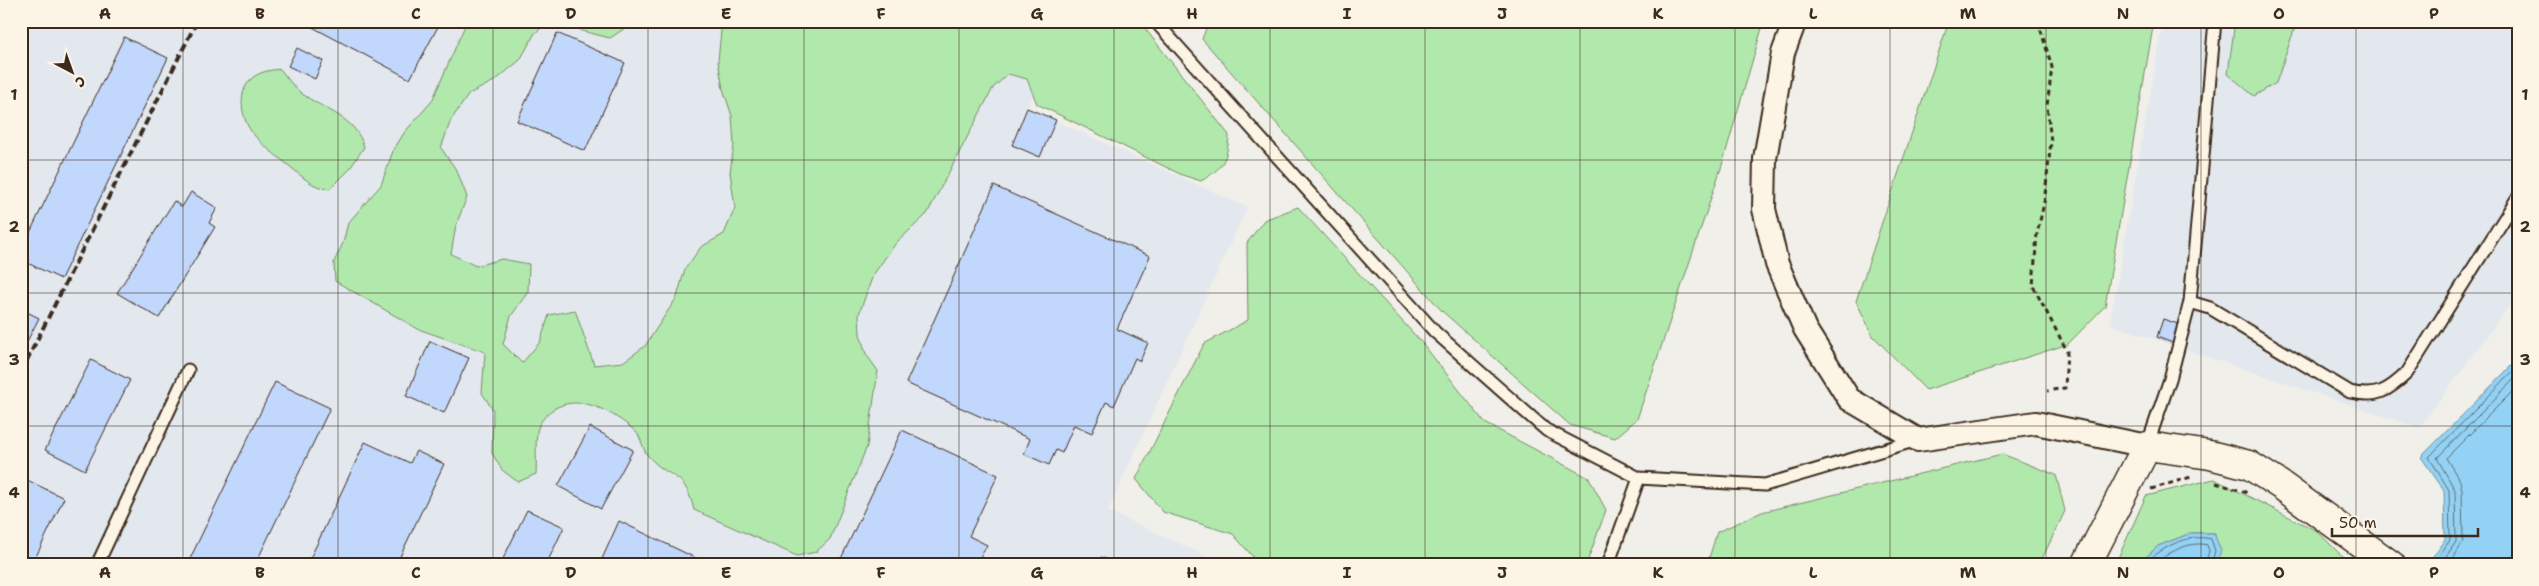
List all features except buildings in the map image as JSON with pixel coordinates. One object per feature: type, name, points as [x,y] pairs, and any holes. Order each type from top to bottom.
[{"type":"street","points":[[1795,21],[1784,53],[1766,159],[1764,209],[1777,264],[1805,329],[1849,399],[1918,440],[2036,423],[2147,446],[2210,455],[2249,465],[2282,486],[2391,565]]},
{"type":"street","points":[[2086,565],[2147,446]]},
{"type":"lane","points":[[1155,21],[1435,332],[1546,430],[1639,478],[1765,485],[1918,440]]},
{"type":"lane","points":[[2147,446],[2170,379],[2190,302],[2215,21]]},
{"type":"lane","points":[[2190,302],[2210,308],[2350,392],[2367,396],[2390,389],[2407,372],[2518,197]]},
{"type":"lane","points":[[97,565],[188,370]]},
{"type":"lane","points":[[1608,565],[1639,478]]},
{"type":"path","points":[[2038,21],[2052,67],[2047,106],[2051,142],[2044,203],[2037,234],[2033,286],[2068,351],[2068,370],[2065,388],[2047,390]]},
{"type":"path","points":[[2146,496],[2150,489],[2195,476]]},
{"type":"path","points":[[2213,482],[2250,494]]},
{"type":"shaded area","points":[[21,21],[1064,21],[1027,108],[1247,207],[1108,511],[1226,565],[21,565]]},
{"type":"shaded area","points":[[2163,21],[2518,21],[2518,294],[2419,428],[2110,324]]},
{"type":"green space","points":[[467,21],[550,21],[535,33],[520,60],[496,80],[469,94],[451,120],[441,148],[457,171],[467,197],[456,225],[451,254],[476,266],[502,259],[529,264],[528,292],[511,316],[503,344],[522,363],[540,342],[549,315],[575,310],[594,365],[623,362],[645,346],[677,297],[685,269],[701,247],[724,234],[735,208],[730,172],[734,145],[732,116],[723,89],[718,61],[722,21],[1139,21],[1229,135],[1227,151],[1219,168],[1201,181],[1182,175],[1037,104],[1027,79],[1008,74],[993,88],[927,214],[896,243],[873,275],[859,314],[860,334],[866,354],[878,371],[867,446],[830,539],[816,552],[797,556],[694,510],[686,488],[649,457],[635,431],[606,411],[584,404],[562,405],[547,414],[537,432],[536,474],[518,482],[502,470],[492,453],[493,410],[482,393],[485,352],[418,329],[335,281],[334,262],[343,243],[348,223],[381,185],[393,151],[404,133],[432,101]]},
{"type":"green space","points":[[567,21],[636,21],[610,38],[582,31]]},
{"type":"green space","points":[[1209,21],[1764,21],[1722,165],[1637,419],[1615,438],[1570,425],[1442,311],[1202,39]]},
{"type":"green space","points":[[1949,21],[2154,21],[2105,306],[2068,344],[1926,390],[1873,336],[1856,301]]},
{"type":"green space","points":[[2235,21],[2297,21],[2276,83],[2254,96],[2228,74]]},
{"type":"green space","points":[[280,69],[298,91],[338,115],[354,128],[360,137],[364,147],[349,170],[330,189],[312,184],[264,145],[251,131],[245,118],[242,103],[245,88],[249,81],[258,74]]},
{"type":"green space","points":[[1298,207],[1423,344],[1485,423],[1589,478],[1606,510],[1586,565],[1260,565],[1233,534],[1163,512],[1136,479],[1204,344],[1248,320],[1247,243],[1264,220]]},
{"type":"green space","points":[[2002,454],[2056,475],[2065,511],[2039,565],[1707,565],[1717,532],[1762,512]]},
{"type":"green space","points":[[2214,479],[2317,531],[2351,565],[2212,565],[2217,563],[2215,533],[2191,533],[2158,546],[2138,565],[2115,565],[2146,496]]},
{"type":"water","points":[[2518,359],[2518,550],[2502,565],[2427,565],[2445,539],[2444,490],[2421,457]]},
{"type":"water","points":[[2191,533],[2214,533],[2221,551],[2216,563],[2212,565],[2138,565],[2158,546]]},
{"type":"railway","points":[[21,372],[197,21]]}]
